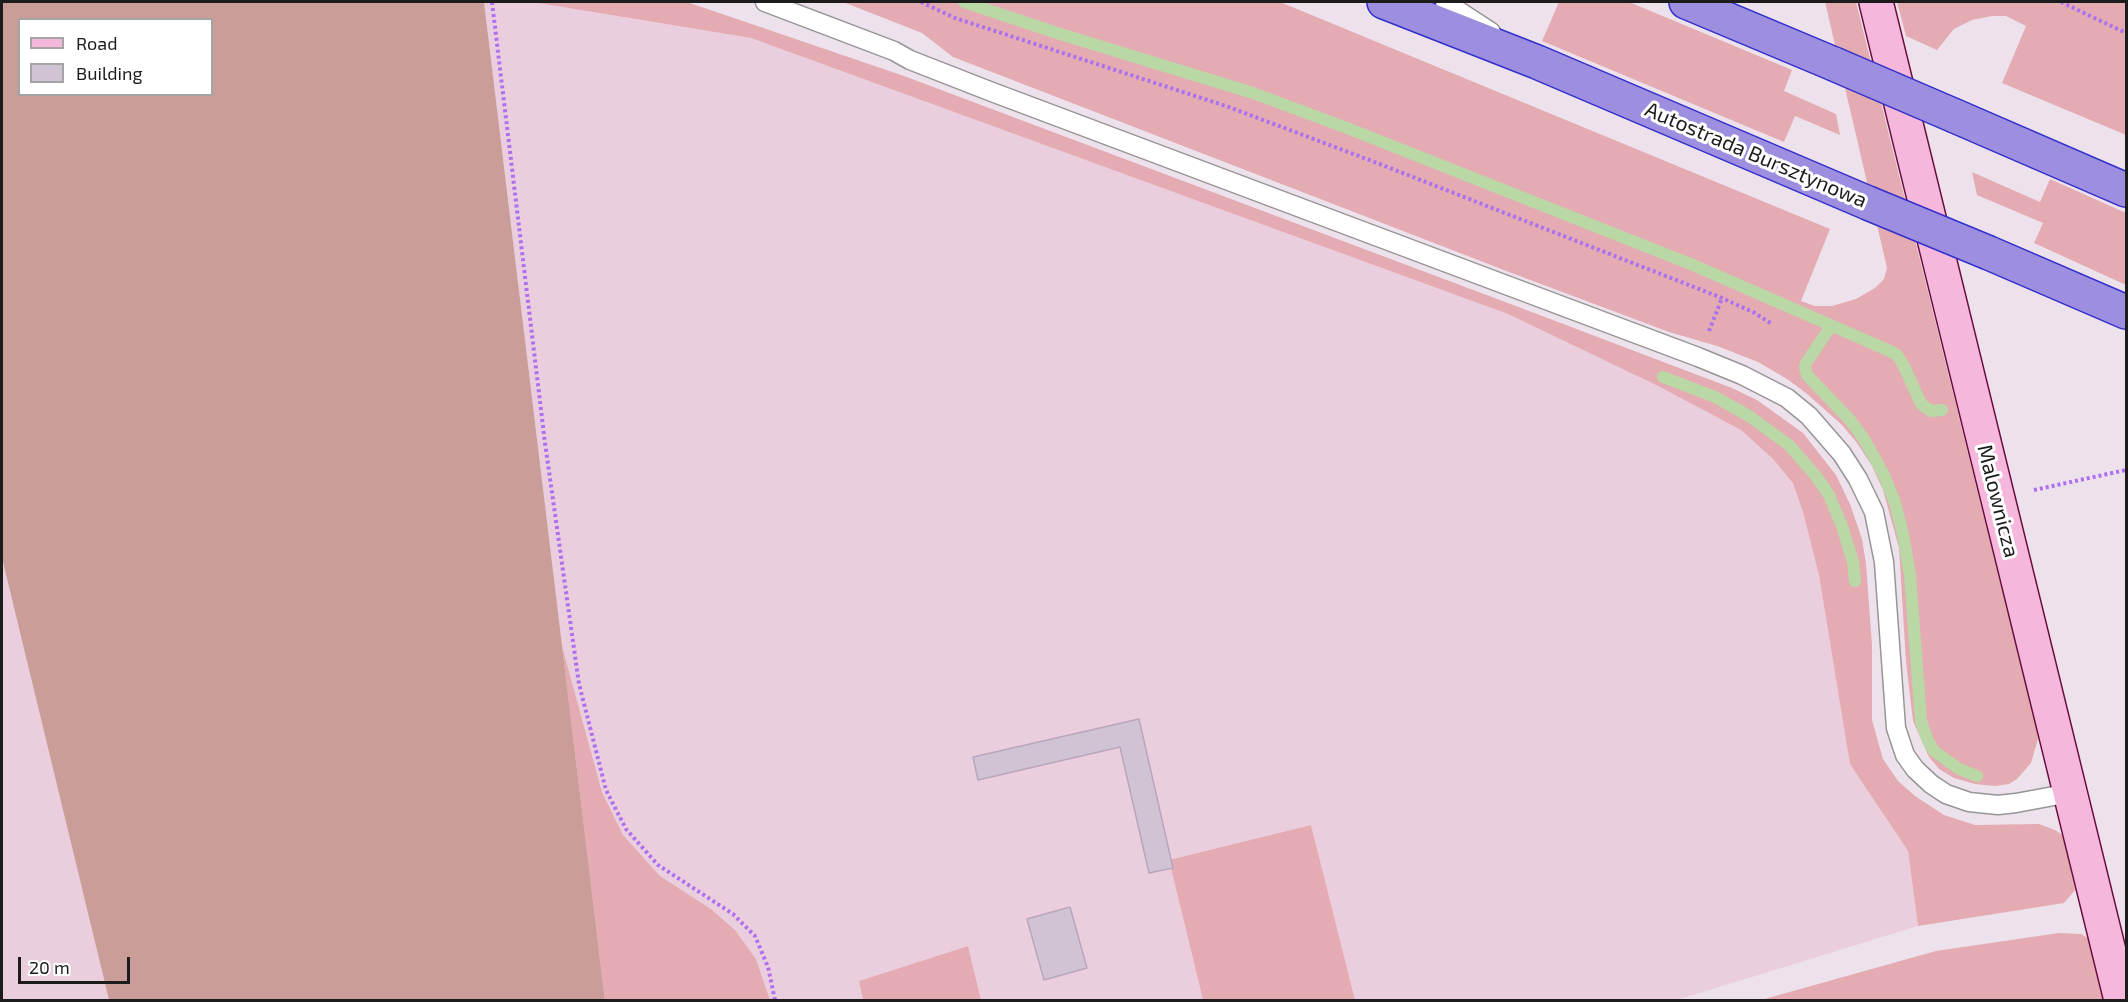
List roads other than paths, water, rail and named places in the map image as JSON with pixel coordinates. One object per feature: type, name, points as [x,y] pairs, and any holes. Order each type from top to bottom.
[{"type":"highway","name":"Autostrada Bursztynowa","points":[[1384,2],[1537,62],[2127,312]]},
{"type":"highway","points":[[1686,2],[2127,190]]},
{"type":"street","name":"Malownicza","points":[[1875,2],[2121,1000]]},
{"type":"lane","points":[[765,2],[894,51],[909,60],[992,92],[1698,357],[1742,375],[1787,398],[1828,436],[1842,454],[1865,492],[1876,521],[1884,562],[1896,728],[1905,755],[1915,769],[1946,794],[1969,802],[1998,805],[2070,793]]},
{"type":"lane","points":[[1445,2],[1537,62]]},
{"type":"waterway","points":[[964,2],[1253,93],[1693,265],[1897,355],[1921,404],[1931,411],[1942,410]]},
{"type":"waterway","points":[[1831,326],[1806,363],[1807,375],[1850,420],[1864,439],[1884,475],[1895,503],[1910,575],[1921,721],[1934,751],[1959,769],[1977,776]]},
{"type":"waterway","points":[[1663,377],[1715,397],[1749,416],[1789,445],[1829,495],[1853,562],[1855,581]]}]
